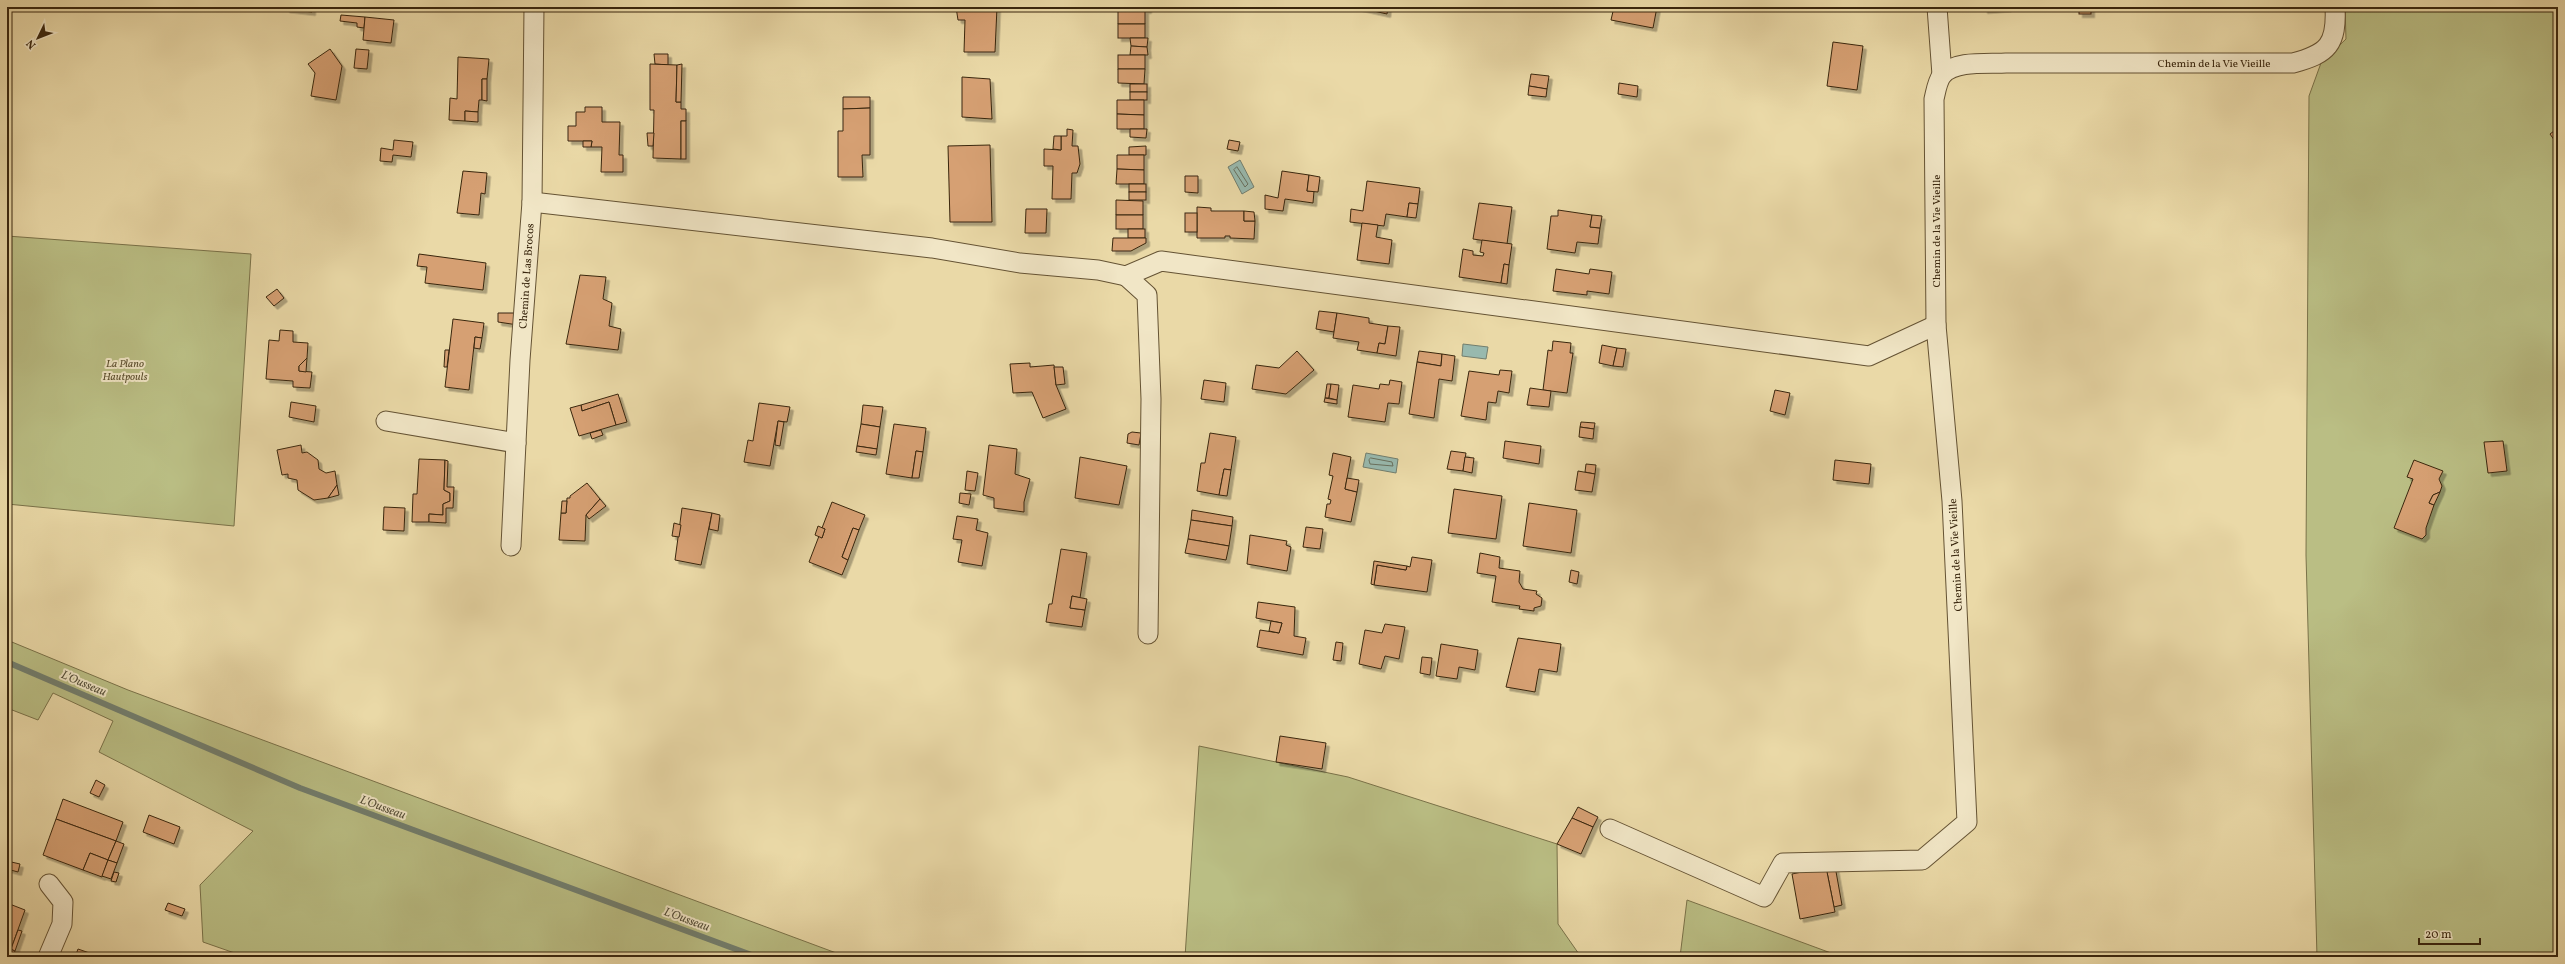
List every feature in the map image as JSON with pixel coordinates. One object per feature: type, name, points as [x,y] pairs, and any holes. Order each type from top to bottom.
[{"type":"street","name":"Chemin de Las Brocos","points":[[510,546],[532,202],[534,7]]},
{"type":"street","points":[[1937,7],[1942,75]]},
{"type":"street","name":"Chemin de la Vie Vieille","points":[[1610,829],[1764,897],[1783,863],[1922,860],[1967,822],[1952,501],[1936,325],[1934,99],[1942,75],[1951,69],[1962,66],[2006,63],[2293,63],[2313,58],[2326,50],[2334,35],[2336,7]]},
{"type":"street","points":[[532,202],[932,248],[1020,263],[1098,270],[1126,276],[1147,295],[1151,399],[1148,634]]},
{"type":"street","points":[[1126,276],[1161,261],[1869,356],[1936,325]]},
{"type":"street","points":[[386,421],[516,443]]},
{"type":"street","points":[[48,957],[62,924],[63,902],[50,884]]},
{"type":"green space","points":[[2345,7],[2558,7],[2558,957],[2317,957],[2306,555],[2309,96],[2321,63],[2346,39]]},
{"type":"green space","name":"La Plano Hautpouls","points":[[7,236],[251,254],[234,526],[7,504]]},
{"type":"green space","points":[[7,640],[128,690],[847,957],[246,957],[203,942],[200,885],[253,831],[99,752],[113,721],[53,693],[38,720],[7,708]]},
{"type":"green space","points":[[1199,746],[1348,777],[1557,844],[1558,924],[1581,957],[1185,957]]},
{"type":"green space","points":[[1687,900],[1831,953],[1842,957],[1680,957]]},
{"type":"water","points":[[1240,160],[1254,187],[1242,194],[1228,167]]},
{"type":"water","points":[[1463,344],[1488,347],[1486,359],[1462,356]]},
{"type":"water","points":[[1366,453],[1398,459],[1396,473],[1363,467]]},
{"type":"building","points":[[286,7],[312,7],[312,12],[286,9]]},
{"type":"building","points":[[956,7],[997,7],[995,52],[964,52],[965,20],[958,20]]},
{"type":"building","points":[[1131,7],[1148,7],[1148,10],[1131,9]]},
{"type":"building","points":[[1356,7],[1388,7],[1387,14]]},
{"type":"building","points":[[1614,7],[1657,7],[1653,28],[1611,20]]},
{"type":"building","points":[[1984,7],[2008,7],[2008,8],[1984,10]]},
{"type":"building","points":[[2079,7],[2091,7],[2091,14],[2079,14]]},
{"type":"building","points":[[1118,9],[1145,10],[1145,24],[1118,24]]},
{"type":"building","points":[[341,15],[365,17],[364,28],[357,27],[357,23],[340,21]]},
{"type":"building","points":[[365,17],[394,20],[391,43],[363,40]]},
{"type":"building","points":[[1118,24],[1145,24],[1145,38],[1118,38]]},
{"type":"building","points":[[1130,38],[1148,38],[1147,47],[1131,46]]},
{"type":"building","points":[[1833,42],[1863,46],[1857,90],[1827,86]]},
{"type":"building","points":[[1131,46],[1147,47],[1148,55],[1130,55]]},
{"type":"building","points":[[330,49],[342,66],[336,100],[311,96],[315,73],[308,64]]},
{"type":"building","points":[[356,49],[369,50],[367,69],[354,68]]},
{"type":"building","points":[[654,54],[668,54],[668,65],[655,64]]},
{"type":"building","points":[[1118,55],[1145,55],[1145,69],[1118,69]]},
{"type":"building","points":[[458,57],[489,59],[487,79],[482,79],[482,100],[479,100],[478,112],[465,111],[465,121],[449,120],[450,98],[457,99]]},
{"type":"building","points":[[650,64],[677,65],[676,102],[681,102],[681,109],[686,109],[686,121],[681,121],[681,159],[653,158],[654,110],[650,110]]},
{"type":"building","points":[[682,64],[681,102],[676,102],[677,65]]},
{"type":"building","points":[[1118,69],[1145,69],[1144,84],[1118,83]]},
{"type":"building","points":[[1531,74],[1549,76],[1547,89],[1529,86]]},
{"type":"building","points":[[962,77],[990,79],[992,119],[962,117]]},
{"type":"building","points":[[482,79],[487,79],[487,101],[482,100]]},
{"type":"building","points":[[1619,83],[1638,86],[1637,97],[1618,94]]},
{"type":"building","points":[[1130,84],[1147,84],[1147,92],[1130,92]]},
{"type":"building","points":[[1529,86],[1547,89],[1546,97],[1528,95]]},
{"type":"building","points":[[1130,92],[1147,92],[1147,100],[1130,100]]},
{"type":"building","points":[[843,97],[870,97],[870,108],[843,109]]},
{"type":"building","points":[[1117,100],[1144,100],[1144,115],[1117,114]]},
{"type":"building","points":[[585,107],[602,107],[602,122],[620,122],[619,155],[623,155],[623,172],[601,172],[602,147],[591,147],[592,141],[568,141],[568,126],[576,126],[576,112],[585,112]]},
{"type":"building","points":[[870,108],[870,155],[862,155],[863,177],[838,177],[838,131],[843,131],[843,109]]},
{"type":"building","points":[[465,111],[478,112],[478,122],[465,121]]},
{"type":"building","points":[[1117,114],[1144,115],[1144,129],[1117,129]]},
{"type":"building","points":[[681,121],[686,121],[686,159],[681,159]]},
{"type":"building","points":[[2558,128],[2558,144],[2557,144],[2550,134]]},
{"type":"building","points":[[1067,129],[1073,130],[1072,146],[1078,146],[1080,164],[1077,173],[1072,173],[1071,199],[1052,199],[1053,166],[1044,166],[1044,149],[1061,150],[1061,136],[1067,136]]},
{"type":"building","points":[[1130,129],[1147,129],[1146,138],[1130,137]]},
{"type":"building","points":[[647,133],[654,133],[653,146],[648,146]]},
{"type":"building","points":[[1054,136],[1061,136],[1061,150],[1053,149]]},
{"type":"building","points":[[394,140],[413,142],[411,157],[393,155],[392,162],[380,161],[381,148],[393,150]]},
{"type":"building","points":[[1229,140],[1240,142],[1238,151],[1227,149]]},
{"type":"building","points":[[583,141],[592,141],[591,147],[583,147]]},
{"type":"building","points":[[990,145],[992,222],[950,222],[948,146]]},
{"type":"building","points":[[1146,146],[1146,155],[1129,155],[1129,147]]},
{"type":"building","points":[[1117,155],[1144,155],[1144,170],[1117,169]]},
{"type":"building","points":[[1117,169],[1144,170],[1144,184],[1116,184]]},
{"type":"building","points":[[463,171],[487,173],[485,194],[481,193],[479,215],[457,213]]},
{"type":"building","points":[[1282,171],[1309,175],[1307,191],[1314,191],[1313,203],[1285,199],[1283,211],[1265,209],[1265,195],[1278,198]]},
{"type":"building","points":[[1309,175],[1320,177],[1318,192],[1307,191]]},
{"type":"building","points":[[1185,176],[1198,176],[1198,193],[1185,192]]},
{"type":"building","points":[[1367,181],[1420,188],[1418,204],[1409,203],[1407,217],[1386,214],[1384,226],[1350,222],[1351,209],[1363,211]]},
{"type":"building","points":[[1129,184],[1146,184],[1146,192],[1129,192]]},
{"type":"building","points":[[1129,192],[1146,192],[1146,200],[1129,200]]},
{"type":"building","points":[[1116,200],[1143,201],[1143,215],[1116,215]]},
{"type":"building","points":[[1409,203],[1418,204],[1416,218],[1407,217]]},
{"type":"building","points":[[1479,203],[1512,207],[1507,244],[1473,239]]},
{"type":"building","points":[[1197,207],[1211,208],[1211,211],[1244,211],[1244,221],[1255,221],[1254,239],[1230,238],[1230,236],[1225,236],[1225,238],[1197,238]]},
{"type":"building","points":[[1026,209],[1047,209],[1046,233],[1025,233]]},
{"type":"building","points":[[1558,210],[1592,215],[1590,227],[1600,228],[1598,244],[1577,242],[1575,253],[1547,249],[1551,216],[1558,216]]},
{"type":"building","points":[[1244,211],[1254,212],[1255,221],[1244,221]]},
{"type":"building","points":[[1185,213],[1197,213],[1197,232],[1185,232]]},
{"type":"building","points":[[1116,215],[1143,215],[1143,229],[1116,229]]},
{"type":"building","points":[[1592,215],[1602,216],[1600,228],[1590,227]]},
{"type":"building","points":[[1362,223],[1378,225],[1376,237],[1392,240],[1389,264],[1357,260]]},
{"type":"building","points":[[1128,229],[1145,229],[1145,238],[1128,238]]},
{"type":"building","points":[[1113,238],[1146,238],[1146,243],[1131,251],[1112,251]]},
{"type":"building","points":[[1482,240],[1512,244],[1509,265],[1504,264],[1501,283],[1459,277],[1463,249],[1473,251],[1473,255],[1483,256],[1484,253],[1480,252]]},
{"type":"building","points":[[419,254],[486,263],[483,290],[425,283],[427,267],[417,266]]},
{"type":"building","points":[[1504,264],[1509,265],[1507,284],[1501,283]]},
{"type":"building","points":[[1556,269],[1589,274],[1590,269],[1612,272],[1609,294],[1587,291],[1587,295],[1553,291]]},
{"type":"building","points":[[580,275],[606,277],[603,299],[612,303],[609,326],[621,329],[618,350],[566,344]]},
{"type":"building","points":[[277,289],[284,298],[274,306],[266,297]]},
{"type":"building","points":[[1319,311],[1337,313],[1334,332],[1316,329]]},
{"type":"building","points":[[498,313],[518,313],[518,325],[498,322]]},
{"type":"building","points":[[1337,313],[1369,318],[1369,323],[1388,326],[1385,344],[1379,343],[1377,353],[1357,350],[1359,342],[1333,338]]},
{"type":"building","points":[[453,319],[484,323],[482,338],[475,337],[469,390],[445,387]]},
{"type":"building","points":[[1388,326],[1400,327],[1396,356],[1377,353],[1379,343],[1385,344]]},
{"type":"building","points":[[280,330],[293,331],[293,342],[308,343],[307,358],[299,366],[299,371],[312,372],[310,388],[293,387],[293,381],[266,379],[269,340],[279,341]]},
{"type":"building","points":[[475,337],[482,338],[480,349],[474,348]]},
{"type":"building","points":[[1553,341],[1571,343],[1570,353],[1573,353],[1567,393],[1543,390],[1548,350],[1552,351]]},
{"type":"building","points":[[1602,345],[1617,348],[1613,366],[1599,363]]},
{"type":"building","points":[[1617,348],[1626,349],[1623,367],[1613,366]]},
{"type":"building","points":[[445,350],[449,350],[447,367],[444,367]]},
{"type":"building","points":[[1297,351],[1314,370],[1286,394],[1252,389],[1256,365],[1279,368]]},
{"type":"building","points":[[1419,351],[1442,354],[1441,366],[1417,362]]},
{"type":"building","points":[[1442,354],[1455,356],[1452,381],[1439,379],[1434,418],[1409,414],[1417,362],[1441,366]]},
{"type":"building","points":[[307,358],[306,372],[299,371],[299,366]]},
{"type":"building","points":[[1030,363],[1030,367],[1054,365],[1056,385],[1066,409],[1043,418],[1032,392],[1013,393],[1010,364]]},
{"type":"building","points":[[1054,367],[1063,367],[1065,384],[1056,385]]},
{"type":"building","points":[[1500,370],[1512,371],[1509,393],[1498,391],[1496,403],[1488,402],[1486,420],[1461,416],[1469,371],[1499,375]]},
{"type":"building","points":[[1204,380],[1226,383],[1224,402],[1201,399]]},
{"type":"building","points":[[1390,380],[1402,382],[1399,404],[1388,403],[1385,422],[1348,417],[1353,385],[1379,389],[1380,384],[1389,385]]},
{"type":"building","points":[[1327,384],[1331,384],[1329,398],[1325,398]]},
{"type":"building","points":[[1331,384],[1339,385],[1337,400],[1329,398]]},
{"type":"building","points":[[1530,388],[1551,391],[1549,407],[1527,405]]},
{"type":"building","points":[[1775,390],[1790,393],[1785,415],[1770,411]]},
{"type":"building","points":[[618,394],[627,422],[616,425],[609,402],[582,411],[581,405]]},
{"type":"building","points":[[1325,398],[1337,400],[1337,404],[1324,402]]},
{"type":"building","points":[[291,402],[316,406],[314,422],[289,417]]},
{"type":"building","points":[[609,402],[616,425],[579,436],[570,408],[581,405],[582,411]]},
{"type":"building","points":[[759,403],[790,407],[787,422],[778,421],[770,466],[744,462],[748,440],[753,441]]},
{"type":"building","points":[[863,405],[883,407],[880,427],[861,424]]},
{"type":"building","points":[[778,421],[784,422],[780,446],[775,445]]},
{"type":"building","points":[[1581,422],[1595,423],[1594,429],[1580,427]]},
{"type":"building","points":[[861,424],[880,427],[877,449],[857,446]]},
{"type":"building","points":[[894,424],[926,428],[923,452],[916,451],[912,478],[886,474]]},
{"type":"building","points":[[1580,427],[1594,429],[1593,439],[1579,437]]},
{"type":"building","points":[[601,430],[603,435],[592,439],[590,433]]},
{"type":"building","points":[[1132,432],[1141,433],[1139,445],[1127,443],[1128,434]]},
{"type":"building","points":[[1210,433],[1236,437],[1231,470],[1224,469],[1219,495],[1197,491],[1201,463],[1205,463]]},
{"type":"building","points":[[1505,441],[1541,446],[1539,464],[1503,458]]},
{"type":"building","points":[[2503,441],[2507,471],[2488,473],[2484,442]]},
{"type":"building","points":[[301,445],[302,453],[307,452],[318,460],[319,469],[326,473],[335,471],[337,485],[328,498],[314,500],[298,490],[297,480],[288,478],[288,474],[282,475],[277,450]]},
{"type":"building","points":[[989,445],[1017,449],[1015,474],[1030,479],[1024,502],[1024,512],[994,508],[994,498],[983,495]]},
{"type":"building","points":[[857,446],[877,449],[876,455],[856,452]]},
{"type":"building","points":[[916,451],[923,452],[919,478],[912,478]]},
{"type":"building","points":[[1451,451],[1466,453],[1463,471],[1447,469]]},
{"type":"building","points":[[1333,453],[1351,457],[1345,489],[1357,492],[1351,522],[1325,517],[1327,504],[1330,504],[1331,500],[1328,499],[1333,476],[1329,475]]},
{"type":"building","points":[[1080,457],[1127,466],[1119,505],[1075,498]]},
{"type":"building","points":[[1465,457],[1474,458],[1472,473],[1463,471]]},
{"type":"building","points":[[419,459],[445,460],[444,490],[450,493],[450,501],[443,504],[443,515],[429,514],[429,522],[412,522],[413,494],[417,494]]},
{"type":"building","points":[[445,460],[448,461],[447,487],[454,487],[453,508],[446,508],[446,523],[429,522],[429,514],[443,515],[443,504],[450,501],[450,493],[444,490]]},
{"type":"building","points":[[1835,460],[1871,464],[1869,484],[1833,480]]},
{"type":"building","points":[[2414,460],[2443,471],[2439,479],[2442,486],[2440,492],[2433,495],[2429,503],[2434,505],[2426,528],[2426,535],[2422,539],[2394,528],[2413,479],[2407,477]]},
{"type":"building","points":[[1586,464],[1596,465],[1595,474],[1585,472]]},
{"type":"building","points":[[1224,469],[1231,470],[1227,496],[1219,495]]},
{"type":"building","points":[[967,471],[978,473],[975,491],[965,490]]},
{"type":"building","points":[[1578,471],[1595,474],[1592,492],[1575,490]]},
{"type":"building","points":[[1347,478],[1359,480],[1357,492],[1345,489]]},
{"type":"building","points":[[587,483],[600,499],[586,515],[585,541],[559,540],[561,513],[566,513],[567,498],[570,498],[570,496]]},
{"type":"building","points":[[337,485],[339,495],[328,498]]},
{"type":"building","points":[[1454,489],[1502,496],[1496,539],[1448,533]]},
{"type":"building","points":[[2440,492],[2434,505],[2429,503],[2433,495]]},
{"type":"building","points":[[960,493],[971,494],[969,505],[959,503]]},
{"type":"building","points":[[600,499],[606,506],[589,519],[586,515]]},
{"type":"building","points":[[562,501],[567,501],[566,513],[561,513]]},
{"type":"building","points":[[832,502],[865,515],[859,530],[853,528],[842,557],[848,560],[842,575],[809,562],[819,536],[822,538],[825,529],[822,528]]},
{"type":"building","points":[[1529,503],[1577,510],[1571,553],[1523,546]]},
{"type":"building","points":[[384,507],[405,508],[404,531],[383,530]]},
{"type":"building","points":[[682,508],[712,513],[701,565],[675,560]]},
{"type":"building","points":[[1192,510],[1233,517],[1232,526],[1191,520]]},
{"type":"building","points":[[712,513],[720,515],[718,531],[709,529]]},
{"type":"building","points":[[957,516],[978,519],[976,530],[988,533],[982,566],[958,562],[962,540],[953,539]]},
{"type":"building","points":[[1191,520],[1232,526],[1229,546],[1188,539]]},
{"type":"building","points":[[674,523],[681,525],[679,537],[672,536]]},
{"type":"building","points":[[818,526],[825,529],[822,538],[815,535]]},
{"type":"building","points":[[1306,527],[1323,529],[1320,549],[1303,547]]},
{"type":"building","points":[[853,528],[859,530],[848,560],[842,557]]},
{"type":"building","points":[[1250,535],[1287,541],[1286,545],[1291,547],[1287,571],[1247,564]]},
{"type":"building","points":[[1188,539],[1229,546],[1226,560],[1185,553]]},
{"type":"building","points":[[1061,549],[1087,553],[1080,598],[1072,596],[1070,608],[1085,610],[1082,627],[1046,622],[1049,604],[1052,604]]},
{"type":"building","points":[[1480,553],[1500,557],[1499,568],[1520,571],[1519,582],[1523,589],[1537,591],[1536,594],[1542,598],[1541,606],[1534,608],[1534,611],[1519,609],[1520,606],[1492,602],[1496,576],[1477,573]]},
{"type":"building","points":[[1412,557],[1432,560],[1427,592],[1374,585],[1377,565],[1406,570],[1407,566],[1410,567]]},
{"type":"building","points":[[1374,561],[1407,566],[1406,570],[1377,565],[1374,585],[1371,584]]},
{"type":"building","points":[[1571,570],[1579,572],[1577,584],[1569,582]]},
{"type":"building","points":[[1072,596],[1087,599],[1085,610],[1070,608]]},
{"type":"building","points":[[1258,602],[1295,607],[1294,636],[1306,638],[1303,655],[1257,647],[1260,630],[1279,633],[1282,623],[1256,618]]},
{"type":"building","points":[[1271,621],[1282,623],[1279,633],[1269,631]]},
{"type":"building","points":[[1385,624],[1405,627],[1399,659],[1385,656],[1381,669],[1359,664],[1365,630],[1382,633]]},
{"type":"building","points":[[1518,638],[1561,644],[1557,672],[1539,669],[1535,692],[1506,687]]},
{"type":"building","points":[[1336,642],[1343,643],[1341,661],[1333,660]]},
{"type":"building","points":[[1441,644],[1478,650],[1475,670],[1459,667],[1457,679],[1436,676]]},
{"type":"building","points":[[1422,657],[1432,658],[1430,675],[1420,673]]},
{"type":"building","points":[[1280,736],[1326,743],[1322,769],[1276,762]]},
{"type":"building","points":[[96,780],[105,785],[99,797],[90,793]]},
{"type":"building","points":[[63,799],[123,822],[116,841],[56,819]]},
{"type":"building","points":[[1578,807],[1598,817],[1593,827],[1572,818]]},
{"type":"building","points":[[149,815],[180,827],[174,844],[143,832]]},
{"type":"building","points":[[1572,818],[1593,827],[1581,854],[1557,844]]},
{"type":"building","points":[[56,819],[116,841],[108,860],[90,853],[83,870],[43,855]]},
{"type":"building","points":[[116,841],[124,844],[117,863],[108,860]]},
{"type":"building","points":[[90,853],[108,860],[102,877],[83,870]]},
{"type":"building","points":[[108,860],[117,863],[111,879],[102,876]]},
{"type":"building","points":[[7,861],[20,864],[18,872],[7,869]]},
{"type":"building","points":[[1835,866],[1842,905],[1834,907],[1826,867]]},
{"type":"building","points":[[1826,867],[1835,912],[1800,919],[1792,874]]},
{"type":"building","points":[[114,872],[119,873],[116,882],[111,881]]},
{"type":"building","points":[[7,903],[25,910],[11,949],[15,951],[13,957],[7,957]]},
{"type":"building","points":[[168,903],[185,909],[182,916],[165,910]]},
{"type":"building","points":[[18,930],[22,931],[15,951],[11,949]]},
{"type":"building","points":[[78,949],[101,957],[75,957]]},
{"type":"waterway","name":"L'Ousseau","points":[[7,662],[300,788],[757,957]]}]
